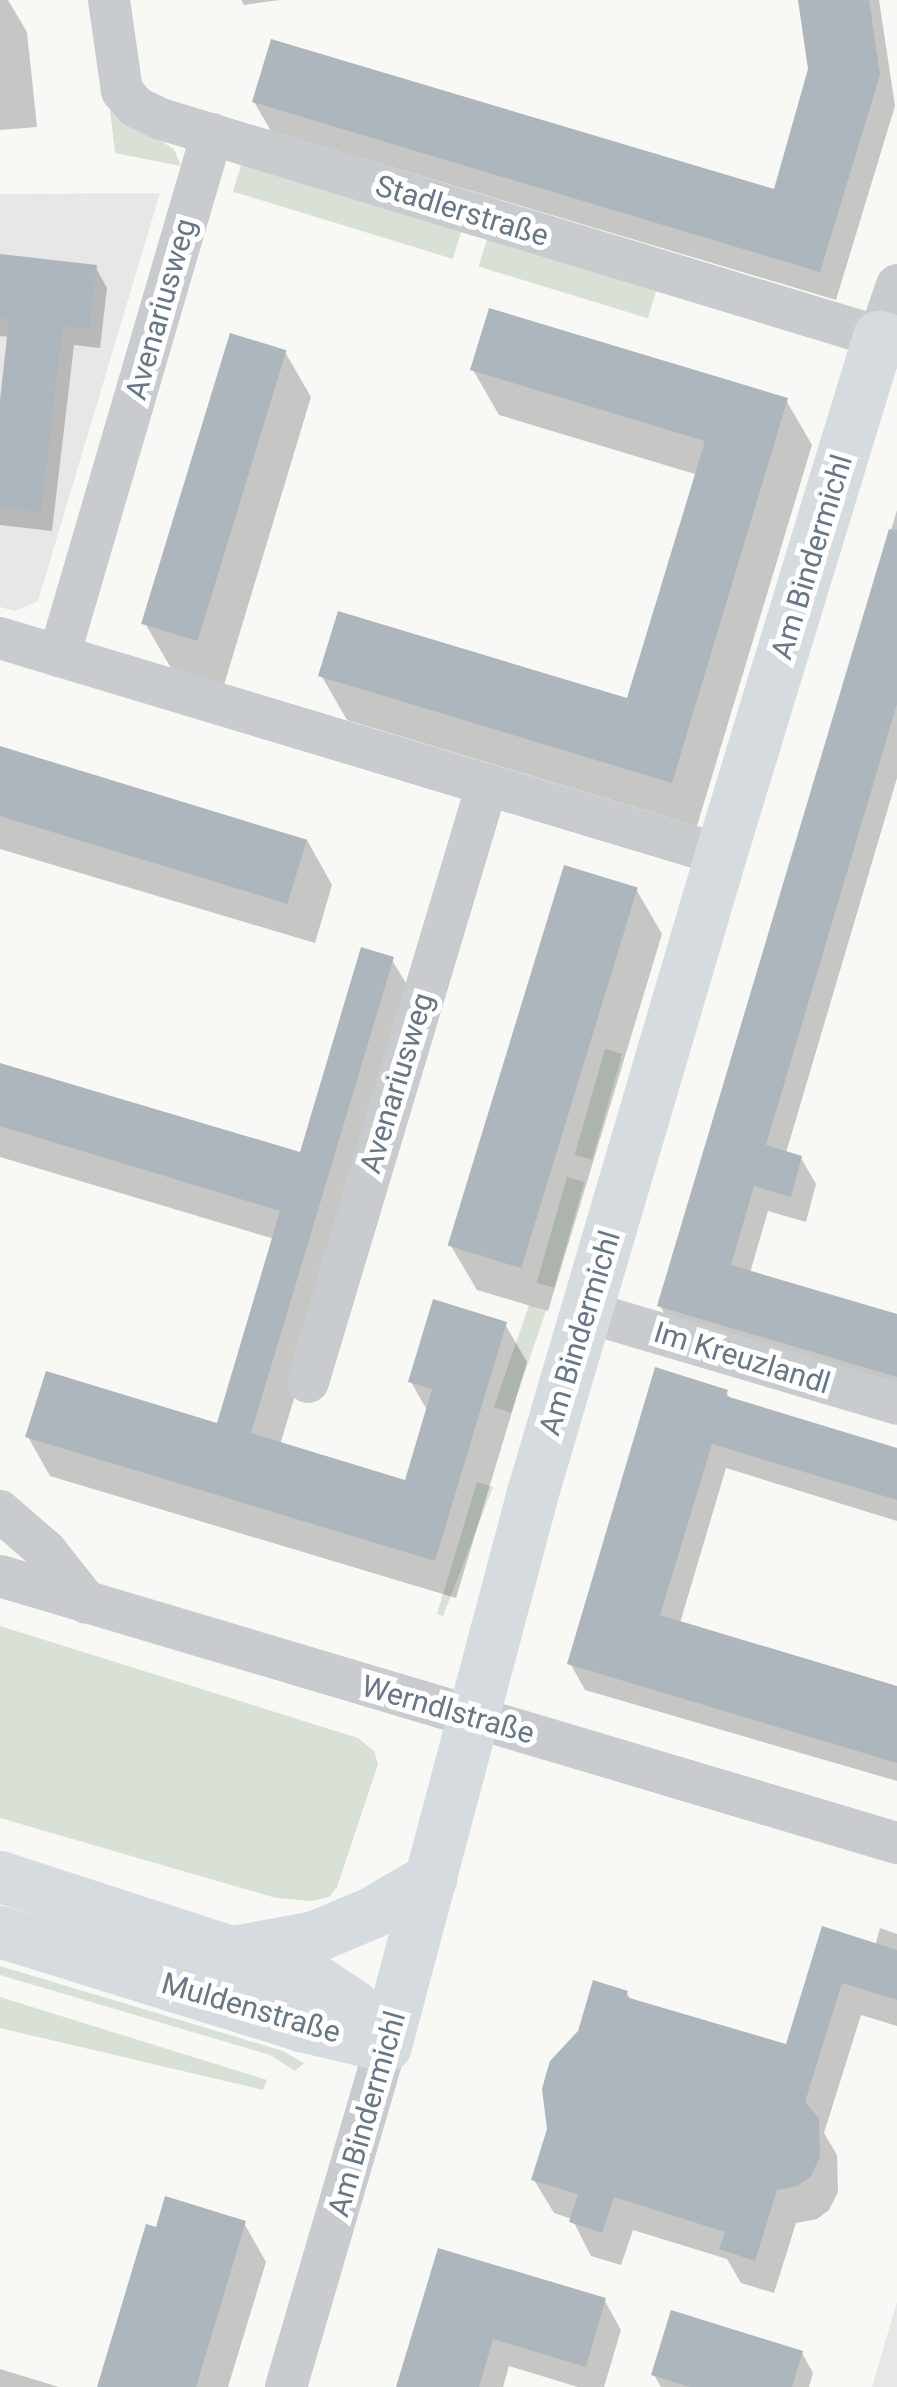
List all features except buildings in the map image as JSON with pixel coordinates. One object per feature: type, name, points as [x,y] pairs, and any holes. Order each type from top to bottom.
[{"type":"main road","name":"Am Bindermichl","points":[[386,2046],[533,1493],[722,855],[888,340]]},
{"type":"main road","name":"Muldenstraße","points":[[0,1877],[313,1979],[339,1993],[386,2046]]},
{"type":"main road","name":"Muldenstraße","points":[[236,1952],[315,1937],[372,1913],[432,1878]]},
{"type":"main road","name":"Muldenstraße","points":[[0,1932],[301,2026],[386,2046]]},
{"type":"street","name":"Stadlerstraße","points":[[110,0],[122,91],[136,106],[161,119],[888,340]]},
{"type":"street","name":"Avenariusweg","points":[[60,656],[212,134]]},
{"type":"street","name":"Am Bindermichl","points":[[888,340],[897,285]]},
{"type":"street","points":[[0,638],[722,855]]},
{"type":"street","name":"Avenariusweg","points":[[308,1382],[486,784]]},
{"type":"street","name":"Im Kreuzlandl","points":[[587,1312],[897,1404]]},
{"type":"street","points":[[0,1511],[46,1552],[87,1603]]},
{"type":"street","name":"Werndlstraße","points":[[0,1576],[897,1843]]},
{"type":"street","name":"Am Bindermichl","points":[[286,2387],[386,2046]]},
{"type":"shaded area","points":[[110,110],[174,149],[181,166],[115,153]]},
{"type":"shaded area","points":[[242,162],[462,229],[453,259],[233,192]]},
{"type":"shaded area","points":[[160,193],[38,601],[15,611],[0,607],[0,194]]},
{"type":"shaded area","points":[[488,236],[657,288],[648,318],[479,267]]},
{"type":"shaded area","points":[[605,1049],[622,1054],[592,1160],[575,1155]]},
{"type":"shaded area","points":[[567,1177],[584,1182],[554,1288],[537,1283]]},
{"type":"shaded area","points":[[529,1305],[546,1311],[511,1413],[494,1407]]},
{"type":"shaded area","points":[[477,1482],[493,1487],[443,1616],[437,1614]]},
{"type":"shaded area","points":[[0,1626],[358,1738],[374,1751],[378,1764],[337,1887],[329,1897],[312,1901],[276,1898],[0,1818]]},
{"type":"shaded area","points":[[0,1966],[283,2051],[304,2063],[295,2071],[270,2055],[0,1975]]},
{"type":"shaded area","points":[[0,1997],[267,2080],[263,2090],[0,2028]]},
{"type":"shaded area","points":[[897,2302],[897,2387],[872,2387]]}]
